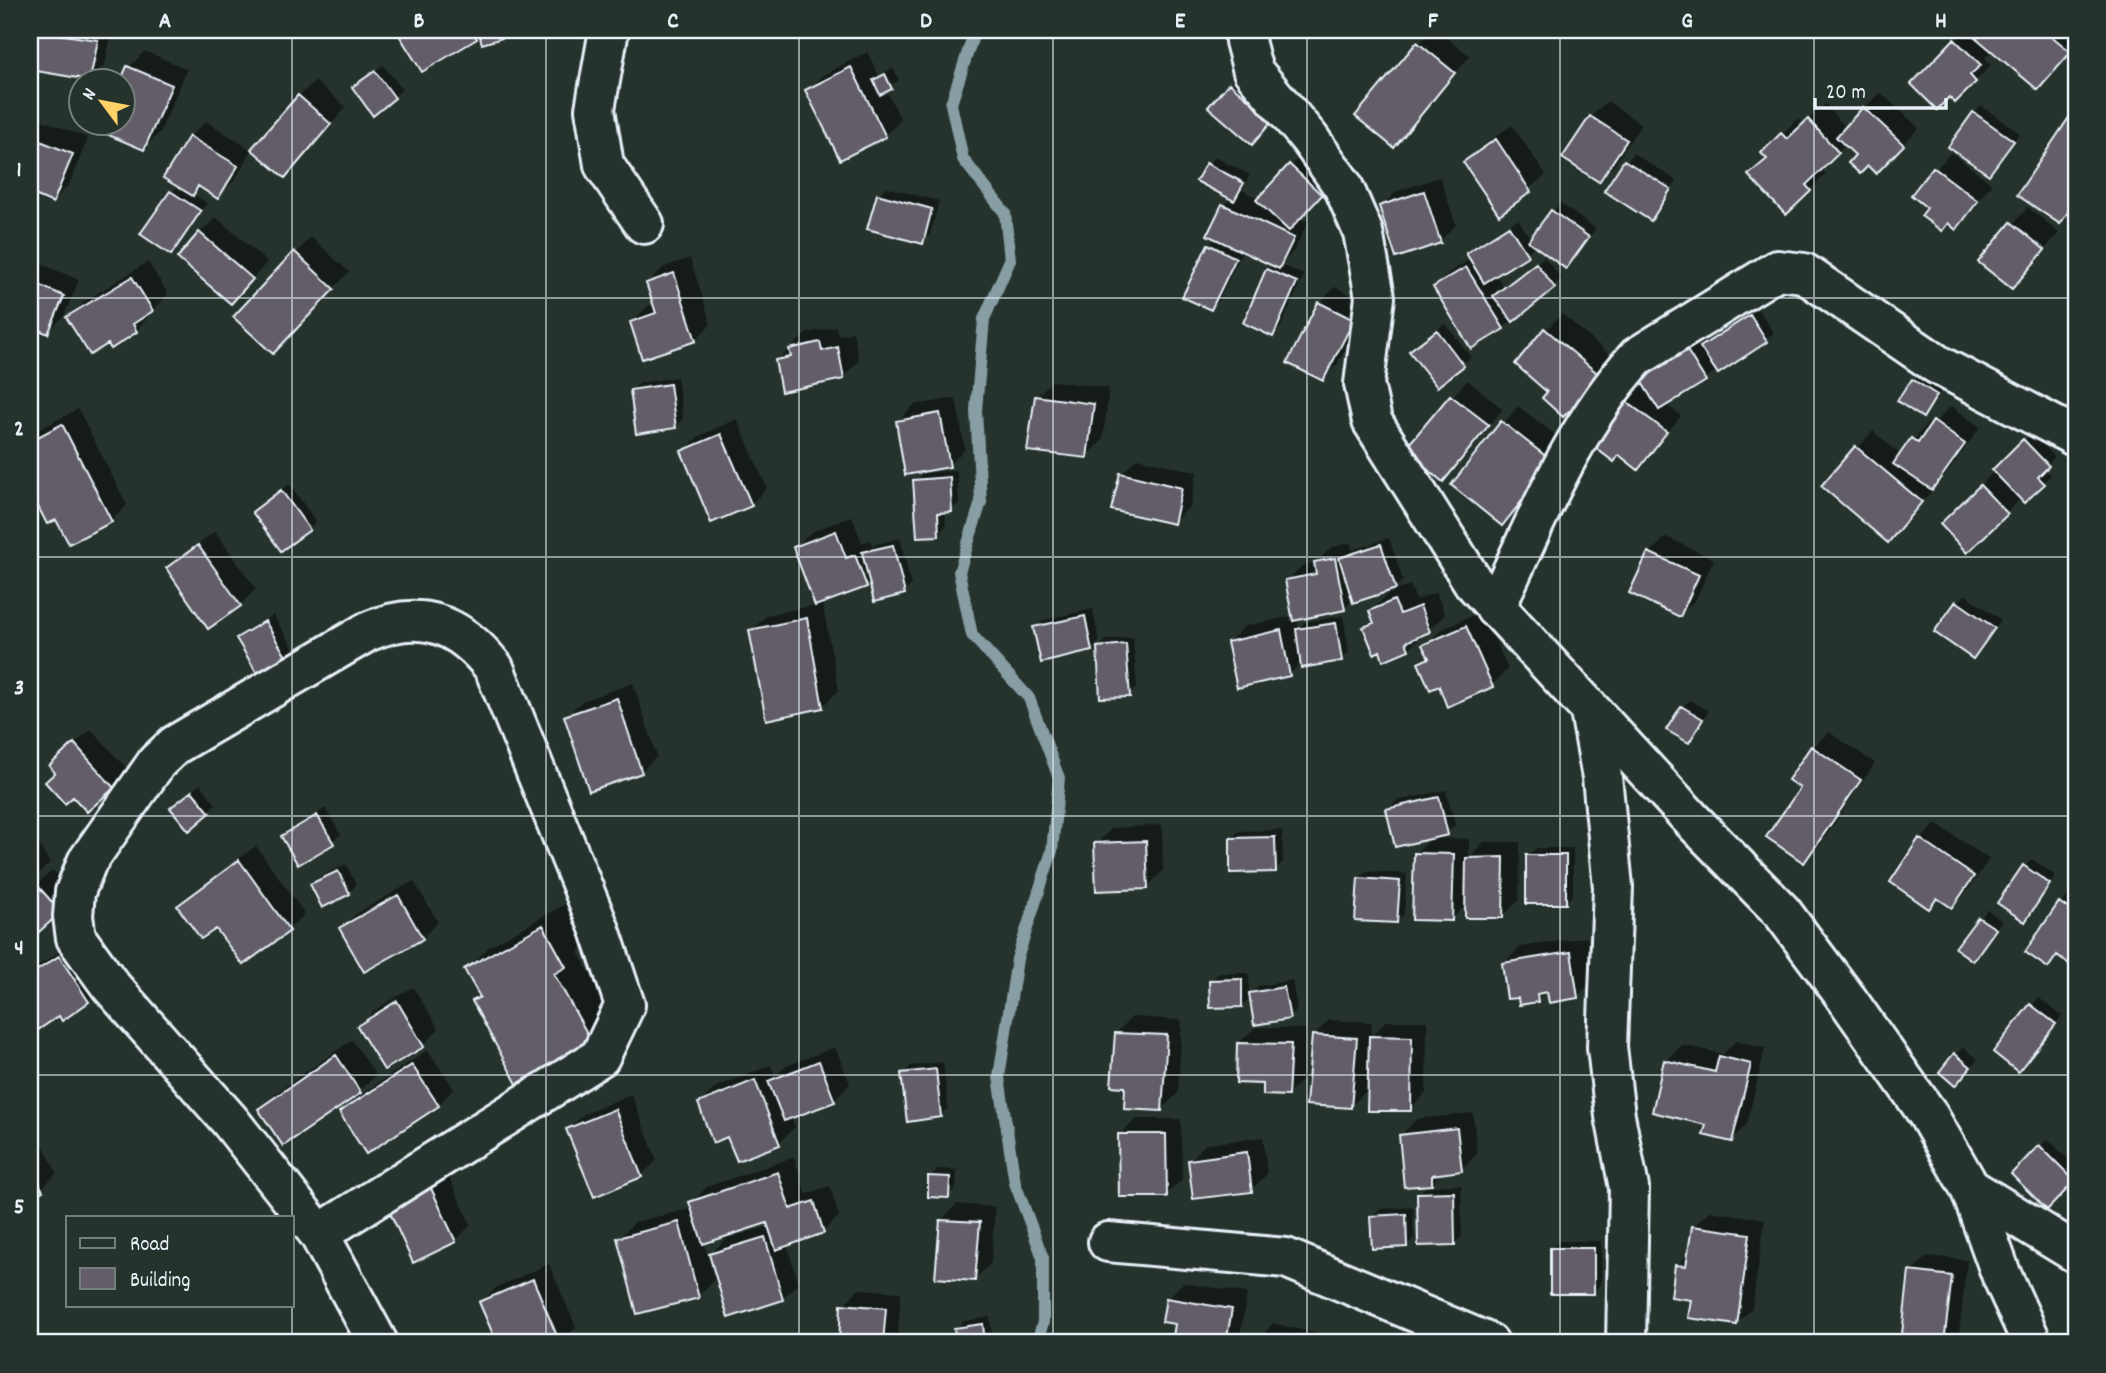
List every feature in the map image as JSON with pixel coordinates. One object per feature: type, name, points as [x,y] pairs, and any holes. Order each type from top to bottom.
[{"type":"street","points":[[609,30],[595,109],[604,165],[644,225]]},
{"type":"street","points":[[1247,30],[1245,41],[1253,71],[1309,138],[1343,186],[1363,232],[1375,298],[1364,384],[1372,421],[1473,582],[1590,711],[1782,912],[1927,1113],[1970,1188],[2001,1275],[2032,1343]]},
{"type":"street","points":[[1495,608],[1564,462],[1619,377],[1637,357],[1777,270],[1804,273],[1938,365],[2076,437]]},
{"type":"street","points":[[319,1234],[600,1058],[625,1005],[600,930],[494,667],[476,645],[455,631],[416,619],[388,622],[367,632],[175,745],[157,762],[88,862],[75,892],[72,916],[76,938],[110,985],[230,1121],[319,1234],[378,1343]]},
{"type":"street","points":[[1590,711],[1602,777],[1613,887],[1607,1048],[1615,1116],[1629,1188],[1626,1343]]},
{"type":"street","points":[[1970,1188],[2076,1253]]},
{"type":"street","points":[[1108,1242],[1286,1258],[1489,1343]]},
{"type":"building","points":[[30,30],[98,40],[93,66],[66,66],[66,76],[30,70]]},
{"type":"building","points":[[407,30],[472,30],[477,39],[422,72],[399,35]]},
{"type":"building","points":[[478,30],[529,30],[482,44]]},
{"type":"building","points":[[2044,30],[2071,52],[2038,90],[1969,32]]},
{"type":"building","points":[[1954,39],[1981,65],[1970,75],[1976,82],[1955,103],[1949,97],[1937,110],[1911,84]]},
{"type":"building","points":[[1417,42],[1455,73],[1394,148],[1355,116]]},
{"type":"building","points":[[851,67],[886,137],[840,160],[805,90]]},
{"type":"building","points":[[136,70],[172,85],[144,150],[111,136],[136,136]]},
{"type":"building","points":[[375,71],[395,98],[373,116],[352,87]]},
{"type":"building","points":[[885,74],[892,89],[880,95],[873,80]]},
{"type":"building","points":[[1229,83],[1273,120],[1252,145],[1208,107]]},
{"type":"building","points":[[298,95],[331,124],[285,178],[251,149]]},
{"type":"building","points":[[1863,107],[1904,145],[1876,174],[1868,166],[1860,174],[1848,163],[1855,155],[1836,137]]},
{"type":"building","points":[[1973,112],[2014,141],[1989,175],[1948,147]]},
{"type":"building","points":[[2072,113],[2076,116],[2076,200],[2060,224],[2017,195]]},
{"type":"building","points":[[1590,116],[1627,140],[1599,182],[1562,158]]},
{"type":"building","points":[[1808,119],[1839,153],[1806,185],[1811,191],[1786,215],[1748,175],[1767,159],[1761,153],[1781,133],[1787,139]]},
{"type":"building","points":[[189,136],[238,166],[218,199],[198,186],[193,196],[163,178]]},
{"type":"building","points":[[30,137],[73,154],[53,203],[30,193]]},
{"type":"building","points":[[1496,139],[1531,192],[1499,215],[1463,162]]},
{"type":"building","points":[[1624,160],[1671,189],[1651,221],[1604,191]]},
{"type":"building","points":[[1206,163],[1244,183],[1234,201],[1196,181]]},
{"type":"building","points":[[1289,164],[1322,195],[1289,231],[1256,200]]},
{"type":"building","points":[[1933,167],[1978,201],[1956,230],[1948,223],[1942,231],[1921,216],[1927,208],[1911,195]]},
{"type":"building","points":[[170,191],[201,211],[171,255],[140,234]]},
{"type":"building","points":[[1424,191],[1441,243],[1396,258],[1379,206]]},
{"type":"building","points":[[877,194],[932,209],[923,244],[867,229]]},
{"type":"building","points":[[1222,204],[1294,238],[1279,269],[1207,235]]},
{"type":"building","points":[[1551,210],[1589,237],[1566,269],[1528,241]]},
{"type":"building","points":[[2011,222],[2045,250],[2012,289],[1978,262]]},
{"type":"building","points":[[1509,226],[1528,256],[1484,283],[1466,253]]},
{"type":"building","points":[[199,232],[253,279],[231,304],[177,258]]},
{"type":"building","points":[[1208,244],[1236,258],[1211,310],[1182,297]]},
{"type":"building","points":[[294,251],[334,289],[273,354],[233,317]]},
{"type":"building","points":[[1536,263],[1555,288],[1513,322],[1493,296]]},
{"type":"building","points":[[1466,267],[1504,329],[1471,349],[1433,287]]},
{"type":"building","points":[[1266,269],[1297,282],[1273,337],[1243,323]]},
{"type":"building","points":[[674,273],[696,341],[642,359],[630,322],[656,313],[646,283]]},
{"type":"building","points":[[132,277],[153,311],[133,324],[137,332],[111,349],[108,344],[90,355],[66,317]]},
{"type":"building","points":[[30,281],[64,296],[48,334],[30,326]]},
{"type":"building","points":[[1318,302],[1354,320],[1323,381],[1287,363]]},
{"type":"building","points":[[1750,315],[1767,342],[1718,374],[1700,347]]},
{"type":"building","points":[[1544,328],[1609,383],[1578,419],[1569,411],[1563,417],[1542,398],[1547,392],[1515,364]]},
{"type":"building","points":[[1437,330],[1464,366],[1437,387],[1409,351]]},
{"type":"building","points":[[1680,339],[1706,381],[1659,410],[1633,368]]},
{"type":"building","points":[[820,342],[822,351],[838,347],[844,379],[781,392],[775,360],[791,357],[789,349]]},
{"type":"building","points":[[1912,379],[1937,395],[1923,418],[1897,401]]},
{"type":"building","points":[[670,384],[676,428],[636,434],[630,390]]},
{"type":"building","points":[[1450,395],[1489,425],[1443,482],[1404,450]]},
{"type":"building","points":[[1035,396],[1094,404],[1087,458],[1027,451]]},
{"type":"building","points":[[1623,399],[1667,432],[1638,470],[1619,455],[1614,462],[1589,443]]},
{"type":"building","points":[[940,413],[950,467],[905,475],[896,421]]},
{"type":"building","points":[[1501,421],[1553,462],[1502,526],[1451,485]]},
{"type":"building","points":[[1933,421],[1965,444],[1932,490],[1893,464],[1911,438],[1918,443]]},
{"type":"building","points":[[62,424],[112,522],[69,544],[56,520],[47,524],[30,491],[30,477],[34,475],[30,465],[30,441]]},
{"type":"building","points":[[721,434],[752,506],[711,523],[681,451]]},
{"type":"building","points":[[2023,439],[2049,466],[2038,477],[2045,484],[2024,503],[1992,470]]},
{"type":"building","points":[[1855,446],[1922,502],[1888,543],[1821,486]]},
{"type":"building","points":[[1120,473],[1182,488],[1174,524],[1111,510]]},
{"type":"building","points":[[950,477],[952,512],[938,513],[939,536],[917,537],[913,480]]},
{"type":"building","points":[[1980,485],[2008,514],[1967,553],[1940,524]]},
{"type":"building","points":[[281,490],[310,530],[281,551],[252,512]]},
{"type":"building","points":[[836,531],[846,558],[855,555],[867,587],[815,606],[793,547]]},
{"type":"building","points":[[1381,544],[1396,589],[1353,603],[1339,558]]},
{"type":"building","points":[[198,545],[241,606],[208,629],[166,568]]},
{"type":"building","points":[[893,545],[905,594],[874,602],[862,552]]},
{"type":"building","points":[[1648,552],[1699,575],[1680,617],[1629,593]]},
{"type":"building","points":[[1335,558],[1345,610],[1293,621],[1285,580],[1316,574],[1314,562]]},
{"type":"building","points":[[1394,600],[1400,614],[1420,606],[1430,632],[1406,642],[1409,650],[1383,661],[1380,651],[1374,654],[1363,627],[1374,623],[1369,611]]},
{"type":"building","points":[[1956,601],[1995,628],[1973,659],[1934,632]]},
{"type":"building","points":[[1085,616],[1092,651],[1041,663],[1033,627]]},
{"type":"building","points":[[807,618],[823,708],[766,720],[749,630]]},
{"type":"building","points":[[265,621],[294,670],[266,688],[236,638]]},
{"type":"building","points":[[1336,623],[1342,661],[1301,668],[1296,629]]},
{"type":"building","points":[[1466,626],[1493,687],[1447,707],[1439,686],[1430,690],[1418,663],[1429,658],[1422,645]]},
{"type":"building","points":[[1281,630],[1290,676],[1237,688],[1227,642]]},
{"type":"building","points":[[1126,644],[1130,697],[1100,698],[1097,647]]},
{"type":"building","points":[[617,698],[642,773],[589,791],[564,716]]},
{"type":"building","points":[[1681,706],[1703,719],[1689,743],[1666,730]]},
{"type":"building","points":[[74,743],[114,788],[87,812],[73,797],[65,804],[45,782],[55,773],[49,766]]},
{"type":"building","points":[[1811,746],[1861,780],[1804,863],[1766,837],[1800,788],[1788,780]]},
{"type":"building","points":[[192,791],[210,813],[189,831],[170,808]]},
{"type":"building","points":[[1439,797],[1448,835],[1395,847],[1386,809]]},
{"type":"building","points":[[317,815],[334,844],[298,865],[281,836]]},
{"type":"building","points":[[1275,837],[1276,872],[1230,873],[1230,838]]},
{"type":"building","points":[[1919,838],[1974,876],[1952,908],[1937,898],[1929,909],[1890,882]]},
{"type":"building","points":[[1146,841],[1148,889],[1096,891],[1094,843]]},
{"type":"building","points":[[1414,853],[1454,854],[1452,921],[1412,920]]},
{"type":"building","points":[[1526,855],[1566,855],[1566,904],[1526,904]]},
{"type":"building","points":[[1504,857],[1503,918],[1465,918],[1466,858]]},
{"type":"building","points":[[239,860],[290,931],[243,965],[216,929],[201,939],[177,906]]},
{"type":"building","points":[[2023,865],[2050,884],[2025,922],[1997,903]]},
{"type":"building","points":[[338,871],[350,894],[322,908],[310,884]]},
{"type":"building","points":[[1358,878],[1400,881],[1397,923],[1355,921]]},
{"type":"building","points":[[36,884],[61,912],[30,940],[30,890]]},
{"type":"building","points":[[398,895],[423,939],[364,972],[339,928]]},
{"type":"building","points":[[2059,902],[2076,914],[2076,969],[2057,955],[2048,968],[2025,952]]},
{"type":"building","points":[[1978,917],[1996,929],[1973,961],[1955,948]]},
{"type":"building","points":[[543,925],[566,967],[554,974],[592,1042],[517,1084],[472,1001],[480,997],[464,969]]},
{"type":"building","points":[[1571,952],[1578,998],[1549,1003],[1547,992],[1537,994],[1538,1002],[1519,1005],[1518,998],[1507,999],[1502,963]]},
{"type":"building","points":[[59,956],[89,1002],[62,1021],[59,1016],[38,1030],[30,1018],[30,975]]},
{"type":"building","points":[[1242,979],[1242,1007],[1210,1008],[1209,980]]},
{"type":"building","points":[[1284,987],[1290,1019],[1254,1025],[1249,993]]},
{"type":"building","points":[[397,1001],[424,1047],[384,1070],[357,1026]]},
{"type":"building","points":[[2030,1004],[2056,1024],[2018,1072],[1993,1052]]},
{"type":"building","points":[[1115,1033],[1167,1035],[1162,1111],[1124,1109],[1125,1087],[1111,1086]]},
{"type":"building","points":[[1312,1035],[1357,1038],[1351,1108],[1306,1105]]},
{"type":"building","points":[[1369,1036],[1412,1037],[1411,1111],[1367,1111]]},
{"type":"building","points":[[1237,1043],[1291,1044],[1288,1096],[1263,1095],[1263,1084],[1236,1083]]},
{"type":"building","points":[[1954,1053],[1971,1067],[1955,1086],[1939,1072]]},
{"type":"building","points":[[336,1055],[361,1093],[283,1146],[258,1109]]},
{"type":"building","points":[[1719,1056],[1751,1064],[1732,1142],[1703,1135],[1706,1125],[1652,1112],[1664,1060],[1715,1072]]},
{"type":"building","points":[[819,1061],[835,1102],[784,1121],[768,1081]]},
{"type":"building","points":[[412,1065],[439,1106],[366,1154],[339,1112]]},
{"type":"building","points":[[936,1069],[941,1117],[907,1122],[901,1073]]},
{"type":"building","points":[[755,1080],[780,1145],[737,1161],[727,1137],[713,1143],[698,1103]]},
{"type":"building","points":[[615,1109],[642,1177],[594,1197],[566,1129]]},
{"type":"building","points":[[1457,1128],[1462,1171],[1432,1175],[1432,1185],[1404,1187],[1399,1135]]},
{"type":"building","points":[[1118,1134],[1166,1134],[1167,1197],[1119,1197]]},
{"type":"building","points":[[2039,1145],[2075,1181],[2047,1210],[2011,1174]]},
{"type":"building","points":[[1247,1152],[1252,1192],[1193,1199],[1188,1160]]},
{"type":"building","points":[[30,1166],[43,1191],[30,1197]]},
{"type":"building","points":[[778,1172],[790,1209],[814,1201],[824,1233],[776,1250],[767,1223],[703,1244],[689,1202]]},
{"type":"building","points":[[928,1176],[950,1177],[949,1198],[928,1197]]},
{"type":"building","points":[[430,1186],[456,1242],[413,1263],[387,1206]]},
{"type":"building","points":[[1454,1192],[1455,1245],[1418,1246],[1417,1193]]},
{"type":"building","points":[[1406,1214],[1407,1247],[1372,1249],[1370,1216]]},
{"type":"building","points":[[940,1220],[980,1222],[975,1281],[935,1278]]},
{"type":"building","points":[[679,1222],[699,1298],[637,1314],[617,1238]]},
{"type":"building","points":[[1692,1226],[1750,1234],[1737,1325],[1688,1318],[1691,1300],[1671,1297],[1675,1265],[1686,1266]]},
{"type":"building","points":[[765,1237],[783,1300],[728,1318],[709,1254]]},
{"type":"building","points":[[1550,1248],[1594,1248],[1594,1294],[1550,1294]]},
{"type":"building","points":[[1909,1271],[1952,1276],[1944,1343],[1901,1343]]},
{"type":"building","points":[[533,1279],[560,1343],[512,1343],[508,1336],[496,1341],[479,1302]]},
{"type":"building","points":[[1166,1298],[1232,1309],[1226,1343],[1172,1343],[1175,1324],[1162,1322]]},
{"type":"building","points":[[841,1304],[886,1308],[883,1343],[839,1343]]},
{"type":"building","points":[[983,1324],[985,1343],[956,1343],[954,1328]]},
{"type":"building","points":[[1255,1338],[1276,1343],[1254,1343]]},
{"type":"waterway","points":[[975,30],[951,104],[963,159],[1005,213],[1010,260],[984,319],[976,410],[981,502],[959,572],[972,635],[1029,698],[1059,778],[1052,851],[1017,959],[999,1077],[1015,1183],[1043,1258],[1043,1322],[1037,1343]]}]
